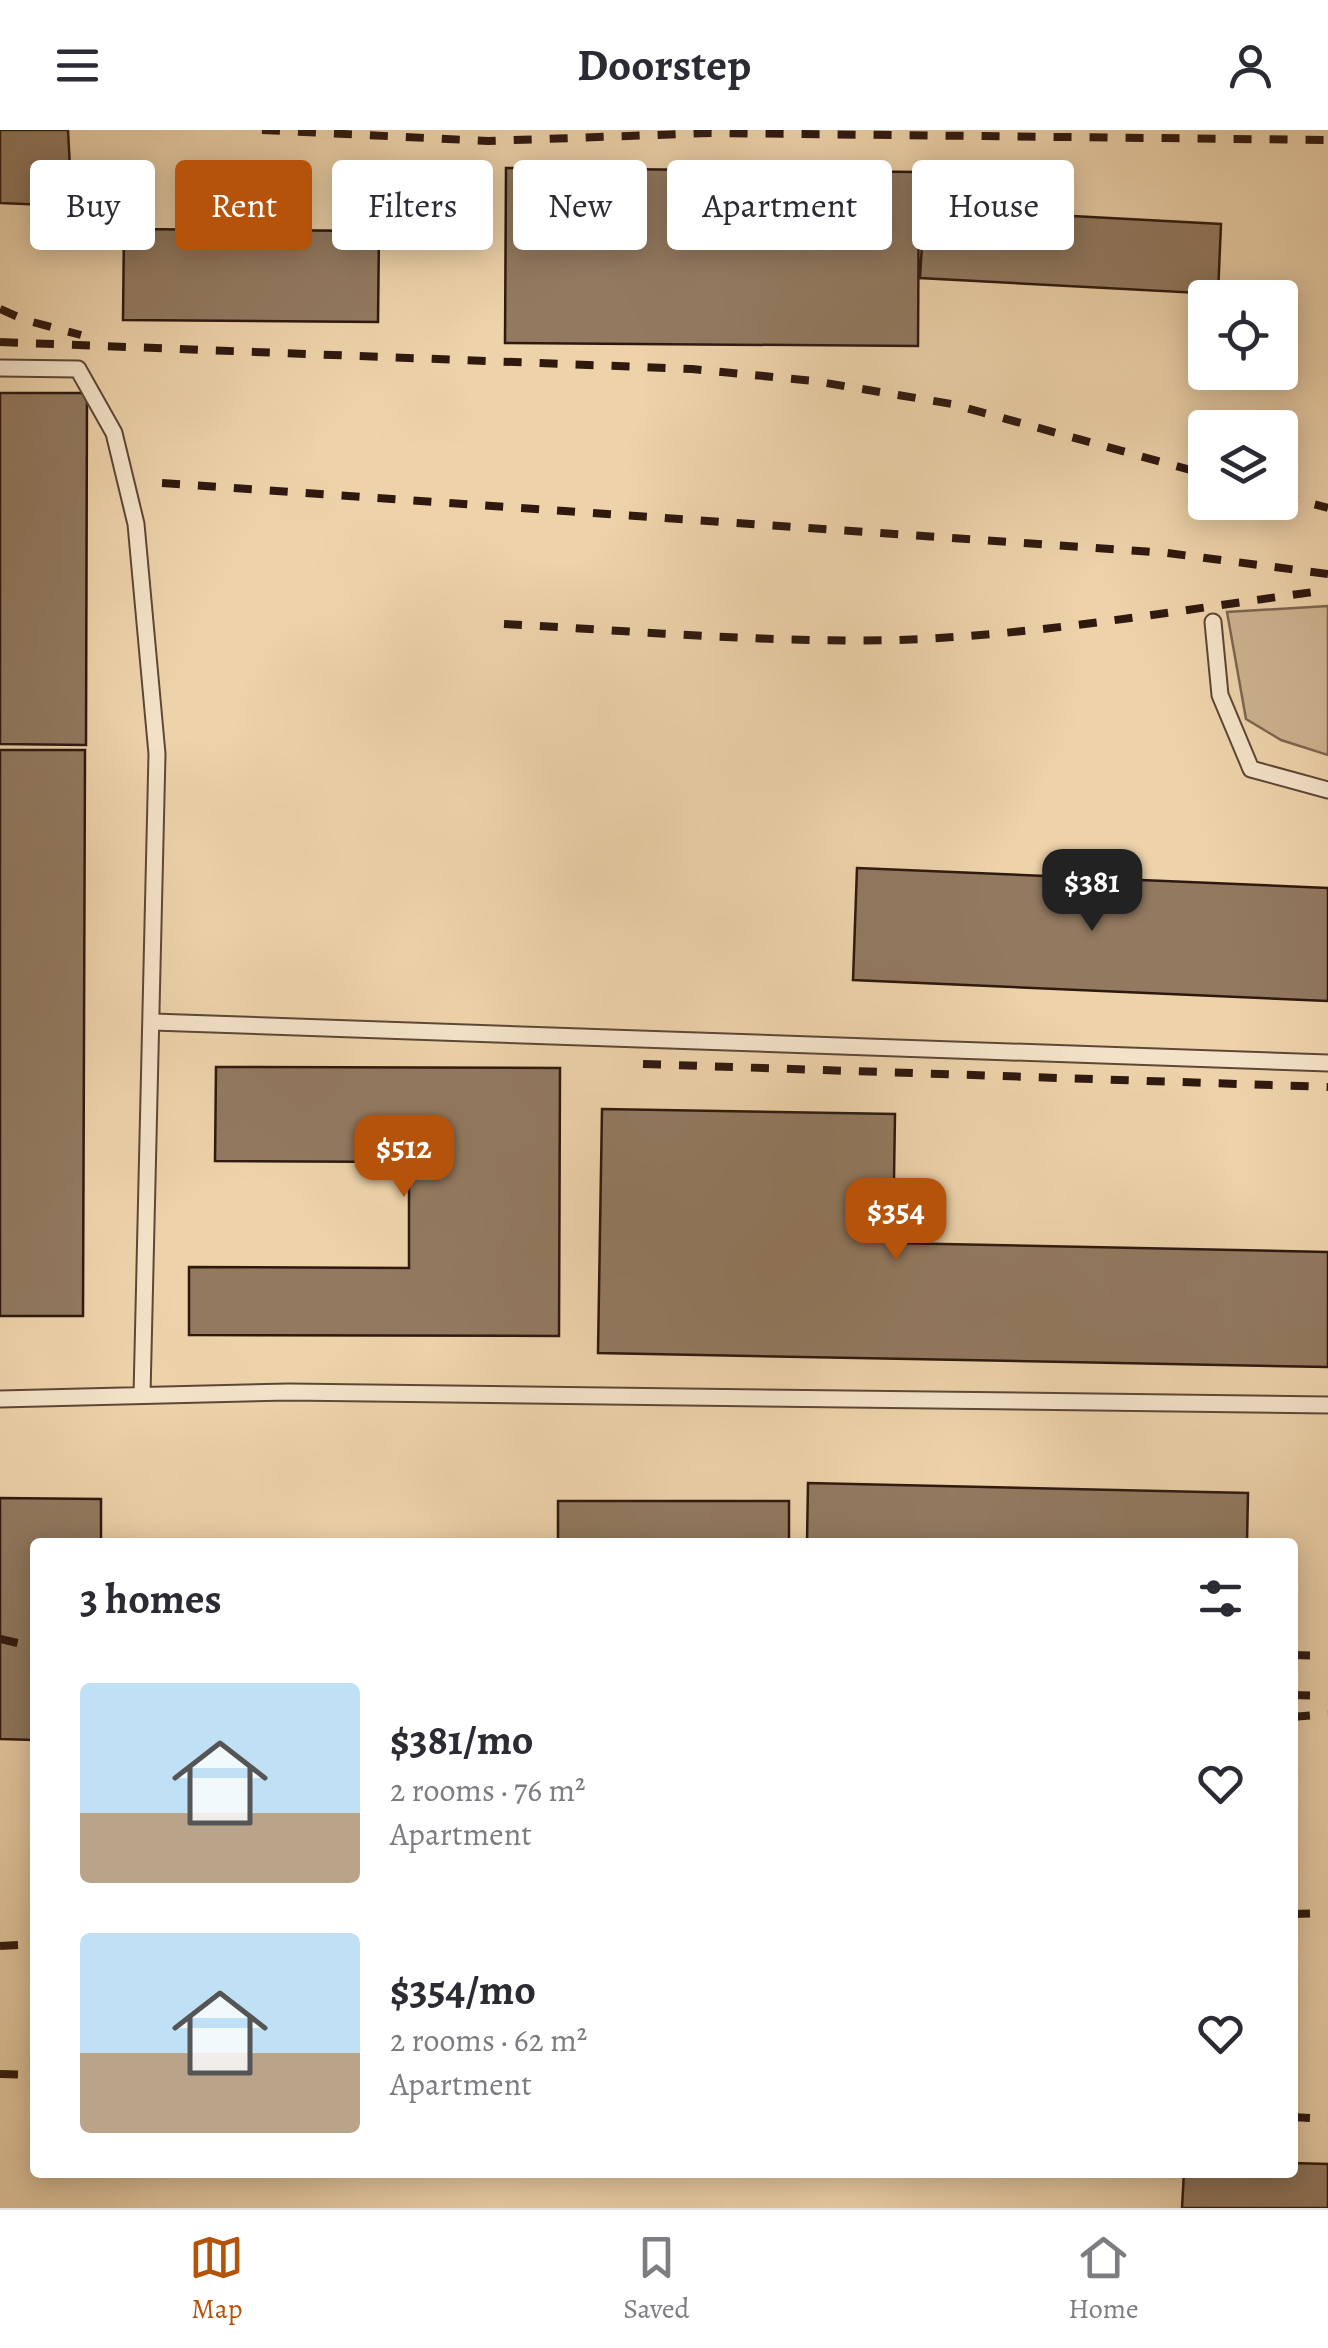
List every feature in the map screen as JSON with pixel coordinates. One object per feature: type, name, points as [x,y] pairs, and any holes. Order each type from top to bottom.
[{"type":"lane","points":[[0,368],[78,369],[114,432],[132,506],[158,754],[142,1395]]},
{"type":"lane","points":[[1212,622],[1220,695],[1251,769],[1328,790]]},
{"type":"lane","points":[[153,1022],[1328,1063]]},
{"type":"lane","points":[[0,1398],[289,1392],[1328,1404]]},
{"type":"shaded area","points":[[1328,606],[1328,755],[1281,740],[1246,719],[1227,612]]},
{"type":"building","points":[[0,130],[68,130],[70,160],[30,160],[30,204],[0,203]]},
{"type":"building","points":[[506,168],[513,168],[513,250],[647,250],[647,169],[667,170],[667,250],[892,250],[892,172],[912,172],[912,250],[919,250],[918,346],[505,343]]},
{"type":"building","points":[[1074,216],[1221,224],[1219,280],[1188,280],[1188,292],[920,278],[922,250],[1074,250]]},
{"type":"building","points":[[155,229],[175,229],[175,250],[312,250],[312,230],[332,231],[332,250],[379,250],[378,322],[123,320],[124,250],[155,250]]},
{"type":"building","points":[[0,393],[87,393],[86,745],[0,744]]},
{"type":"building","points":[[0,750],[85,750],[83,1316],[0,1316]]},
{"type":"building","points":[[857,868],[1328,888],[1328,1001],[853,980]]},
{"type":"building","points":[[216,1067],[560,1068],[559,1336],[189,1335],[189,1267],[409,1268],[409,1162],[215,1161]]},
{"type":"building","points":[[602,1109],[895,1114],[893,1243],[1328,1252],[1328,1367],[598,1353]]},
{"type":"building","points":[[808,1483],[1248,1493],[1247,1538],[807,1538]]},
{"type":"building","points":[[0,1498],[101,1499],[101,1538],[30,1538],[30,1740],[0,1739]]},
{"type":"building","points":[[558,1501],[789,1501],[789,1538],[558,1538]]},
{"type":"building","points":[[1298,2163],[1328,2164],[1328,2208],[1182,2208],[1184,2178],[1298,2178]]},
{"type":"railway","points":[[262,130],[488,141],[711,133],[1328,140]]},
{"type":"railway","points":[[0,309],[81,335]]},
{"type":"railway","points":[[0,342],[692,369],[814,381],[952,404],[1188,469]]},
{"type":"railway","points":[[162,483],[1167,553],[1328,574]]},
{"type":"railway","points":[[1298,500],[1328,508]]},
{"type":"railway","points":[[504,624],[750,638],[898,640],[1060,627],[1328,590]]},
{"type":"railway","points":[[643,1064],[1328,1087]]},
{"type":"railway","points":[[0,1639],[30,1646]]},
{"type":"railway","points":[[1298,1655],[1328,1656]]},
{"type":"railway","points":[[1298,1695],[1328,1696]]},
{"type":"railway","points":[[1298,1716],[1328,1714]]},
{"type":"railway","points":[[1298,1914],[1328,1913]]},
{"type":"railway","points":[[0,1946],[30,1944]]},
{"type":"railway","points":[[0,2074],[30,2075]]},
{"type":"railway","points":[[1298,2117],[1328,2119]]}]
